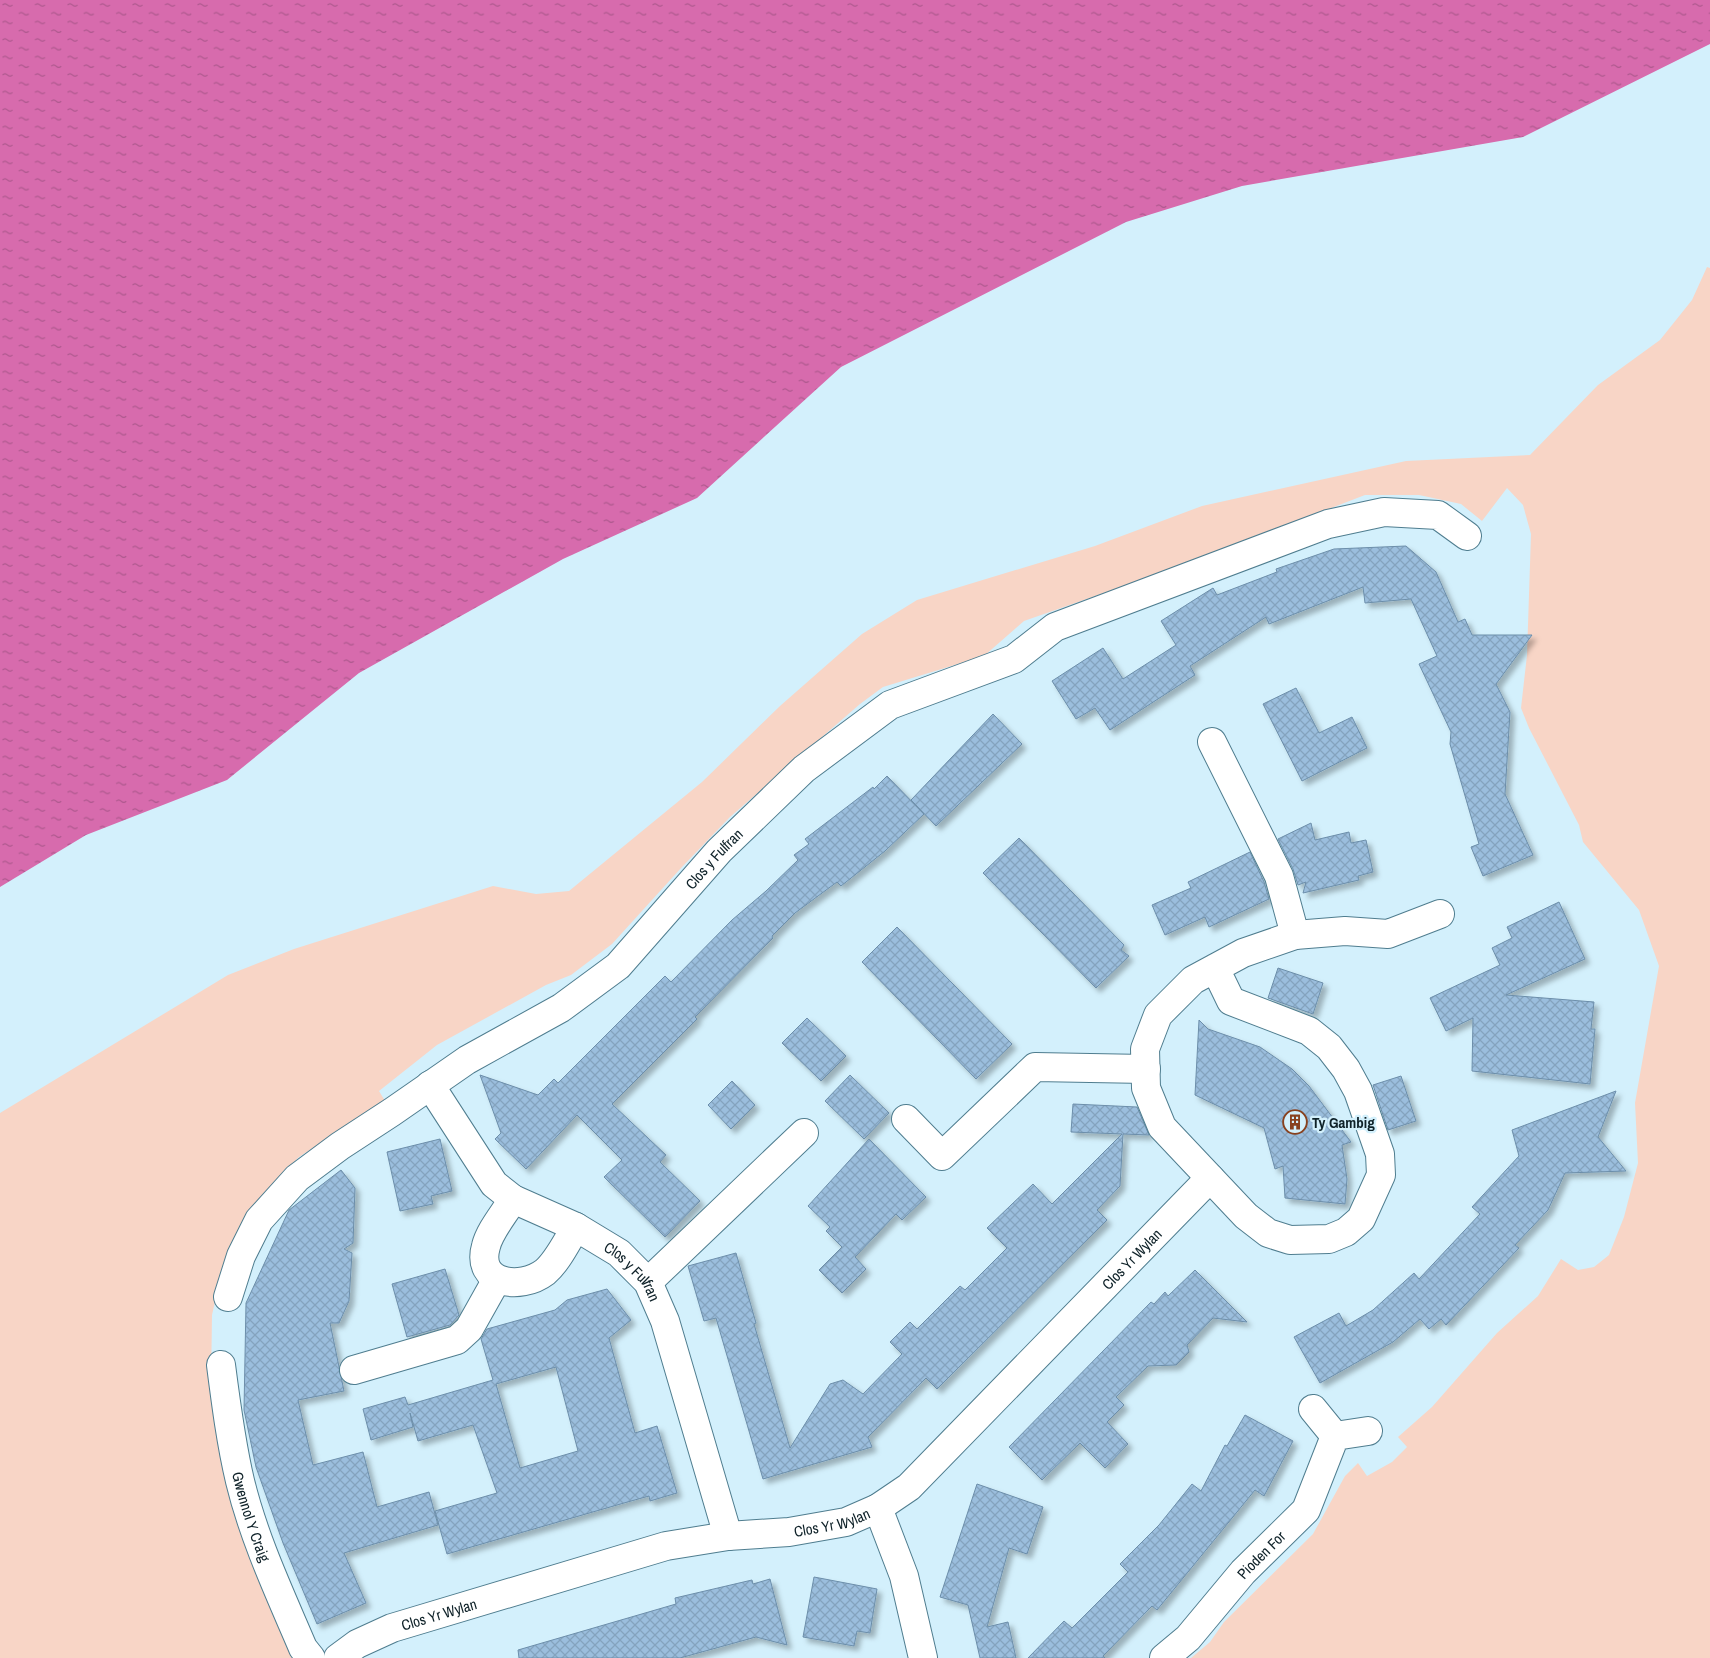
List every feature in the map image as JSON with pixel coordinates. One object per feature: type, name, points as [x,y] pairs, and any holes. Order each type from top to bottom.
[{"type":"street","name":"Clos y Fulfran","points":[[228,1298],[241,1256],[259,1220],[297,1178],[340,1146],[467,1060],[562,1008],[618,966],[726,844],[804,769],[890,705],[1014,659],[1055,627],[1328,524],[1384,512],[1438,515],[1467,536]]},
{"type":"street","points":[[1212,742],[1279,876],[1295,935]]},
{"type":"street","points":[[1216,968],[1231,1001],[1309,1031],[1329,1048],[1346,1069],[1358,1091],[1380,1154],[1382,1175],[1362,1220],[1346,1232],[1329,1239],[1290,1240],[1268,1233],[1246,1216],[1162,1127],[1146,1088],[1145,1049],[1158,1015],[1193,980],[1243,953],[1295,935],[1345,931],[1388,934],[1440,914]]},
{"type":"street","points":[[906,1119],[942,1156],[1035,1067],[1146,1069]]},
{"type":"street","name":"Clos y Fulfran","points":[[430,1085],[494,1184],[513,1200],[576,1228],[619,1253],[648,1282],[665,1322],[728,1536]]},
{"type":"street","points":[[648,1282],[804,1133]]},
{"type":"street","name":"Clos Yr Wylan","points":[[338,1658],[357,1644],[392,1628],[666,1546],[728,1536],[789,1532],[846,1522],[878,1508],[909,1486],[1210,1178]]},
{"type":"street","points":[[513,1200],[485,1249],[484,1254],[488,1269],[497,1279],[512,1284],[529,1281],[545,1272],[576,1228]]},
{"type":"street","points":[[354,1370],[457,1340],[469,1329],[497,1279]]},
{"type":"street","name":"Gwennol Y Craig","points":[[220,1365],[228,1424],[241,1483],[270,1569],[304,1648],[311,1658]]},
{"type":"street","points":[[1313,1409],[1335,1436],[1368,1431]]},
{"type":"street","name":"Pioden For","points":[[1164,1658],[1188,1638],[1243,1572],[1306,1510],[1335,1436]]},
{"type":"street","points":[[878,1508],[904,1576],[923,1658]]},
{"type":"shaded area","points":[[1707,267],[1710,268],[1710,1658],[1191,1658],[1210,1642],[1224,1622],[1313,1534],[1345,1476],[1358,1463],[1367,1476],[1392,1462],[1407,1447],[1398,1437],[1432,1407],[1497,1333],[1538,1296],[1561,1259],[1578,1270],[1594,1267],[1609,1255],[1624,1217],[1638,1163],[1635,1103],[1659,966],[1639,910],[1583,842],[1579,825],[1529,728],[1521,708],[1527,655],[1531,534],[1523,505],[1507,488],[1482,521],[1461,504],[1419,495],[1365,495],[1178,567],[1024,621],[984,656],[883,687],[860,704],[730,817],[612,944],[571,975],[546,985],[437,1045],[379,1091],[385,1101],[299,1157],[276,1180],[259,1202],[220,1280],[212,1315],[211,1384],[258,1570],[292,1658],[0,1658],[0,1113],[228,975],[294,949],[493,886],[536,894],[569,891],[702,782],[780,706],[862,634],[917,600],[1095,546],[1202,506],[1406,461],[1530,455],[1598,385],[1660,340],[1692,300]]},
{"type":"water","points":[[0,0],[1710,0],[1710,44],[1523,137],[1242,186],[1126,222],[841,367],[697,498],[563,559],[359,673],[227,780],[86,835],[0,887]]},
{"type":"building","points":[[1406,546],[1436,572],[1458,622],[1465,619],[1472,635],[1532,635],[1496,684],[1510,712],[1505,794],[1533,855],[1483,876],[1471,847],[1479,844],[1450,744],[1451,732],[1419,664],[1437,656],[1411,599],[1365,603],[1363,587],[1269,624],[1266,617],[1190,666],[1195,675],[1110,730],[1095,708],[1076,719],[1052,681],[1103,648],[1123,679],[1176,645],[1161,621],[1213,588],[1217,595],[1277,572],[1276,569],[1334,549]]},
{"type":"building","points":[[1296,688],[1319,733],[1352,717],[1367,748],[1302,781],[1263,704]]},
{"type":"building","points":[[993,714],[1022,744],[936,826],[911,800]]},
{"type":"building","points":[[887,776],[924,814],[885,851],[841,886],[837,882],[795,913],[695,1017],[697,1019],[612,1104],[666,1155],[660,1162],[700,1201],[665,1237],[604,1177],[622,1160],[577,1115],[526,1169],[495,1139],[501,1133],[480,1075],[538,1095],[554,1079],[558,1083],[665,976],[671,982],[732,920],[798,860],[794,855],[809,844],[805,839],[873,787],[874,789]]},
{"type":"building","points":[[1311,823],[1315,840],[1349,832],[1351,843],[1366,840],[1373,872],[1358,876],[1359,880],[1303,893],[1306,882],[1298,885],[1293,869],[1278,839]]},
{"type":"building","points":[[1019,838],[1124,945],[1121,950],[1129,956],[1096,988],[983,873]]},
{"type":"building","points":[[1250,852],[1264,882],[1269,899],[1209,927],[1205,917],[1165,935],[1152,905],[1191,888],[1188,882]]},
{"type":"building","points":[[1559,902],[1585,959],[1506,995],[1594,1002],[1591,1029],[1595,1029],[1590,1084],[1472,1071],[1473,1018],[1446,1031],[1430,998],[1500,965],[1492,948],[1512,938],[1507,927]]},
{"type":"building","points":[[897,927],[1012,1044],[976,1079],[862,962]]},
{"type":"building","points":[[1278,968],[1323,983],[1313,1014],[1268,998]]},
{"type":"building","points":[[807,1018],[846,1056],[821,1081],[782,1043]]},
{"type":"building","name":"Ty Gambig","points":[[1199,1020],[1208,1029],[1260,1047],[1292,1069],[1309,1086],[1351,1142],[1342,1145],[1347,1179],[1345,1204],[1285,1198],[1283,1166],[1275,1169],[1264,1128],[1195,1095]]},
{"type":"building","points":[[850,1075],[889,1113],[864,1139],[825,1101]]},
{"type":"building","points":[[1401,1076],[1416,1121],[1388,1130],[1373,1085]]},
{"type":"building","points":[[732,1081],[755,1105],[731,1129],[708,1105]]},
{"type":"building","points":[[1616,1091],[1598,1137],[1626,1171],[1565,1173],[1548,1210],[1515,1245],[1519,1248],[1446,1325],[1441,1319],[1429,1329],[1420,1319],[1393,1342],[1320,1383],[1294,1337],[1339,1313],[1346,1326],[1373,1310],[1414,1273],[1419,1279],[1480,1214],[1472,1207],[1519,1156],[1512,1130]]},
{"type":"building","points":[[1073,1104],[1137,1107],[1149,1135],[1123,1134],[1120,1186],[1097,1210],[1107,1220],[937,1389],[926,1378],[868,1437],[872,1447],[763,1479],[716,1318],[704,1321],[688,1266],[736,1253],[756,1323],[754,1324],[790,1448],[830,1384],[843,1380],[863,1394],[902,1354],[890,1342],[910,1322],[917,1329],[960,1286],[965,1290],[1007,1248],[987,1228],[1033,1184],[1052,1204],[1122,1134],[1071,1132]]},
{"type":"building","points":[[440,1139],[452,1191],[431,1196],[433,1204],[400,1211],[387,1152]]},
{"type":"building","points":[[869,1139],[926,1197],[902,1220],[896,1214],[855,1257],[866,1269],[842,1293],[819,1270],[842,1247],[826,1231],[830,1227],[808,1206]]},
{"type":"building","points":[[341,1170],[355,1188],[353,1243],[344,1249],[352,1253],[349,1301],[339,1323],[330,1323],[344,1391],[298,1400],[313,1465],[363,1452],[377,1507],[429,1492],[438,1525],[344,1553],[366,1603],[317,1624],[283,1543],[256,1467],[244,1410],[246,1303],[289,1210]]},
{"type":"building","points":[[445,1269],[459,1315],[450,1325],[407,1337],[392,1284]]},
{"type":"building","points":[[1195,1270],[1247,1322],[1213,1318],[1187,1345],[1189,1352],[1176,1365],[1148,1366],[1116,1397],[1124,1405],[1107,1422],[1128,1444],[1105,1468],[1080,1443],[1042,1480],[1009,1447],[1151,1302],[1154,1304],[1165,1292],[1168,1296]]},
{"type":"building","points":[[607,1289],[631,1320],[609,1338],[635,1433],[657,1426],[677,1493],[650,1501],[649,1496],[447,1554],[435,1511],[497,1493],[473,1425],[418,1441],[410,1413],[413,1427],[371,1440],[363,1409],[405,1397],[408,1405],[493,1380],[481,1339],[487,1329],[555,1310],[567,1300]],"holes":[[[556,1367],[578,1451],[520,1468],[496,1384]]]},
{"type":"building","points":[[1245,1415],[1293,1441],[1264,1496],[1255,1490],[1157,1610],[1152,1606],[1103,1656],[1105,1658],[1028,1658],[1064,1621],[1072,1628],[1128,1572],[1120,1564],[1159,1525],[1192,1484],[1201,1491],[1225,1445],[1227,1446]]},
{"type":"building","points":[[977,1484],[1043,1507],[1027,1554],[1009,1548],[987,1627],[1008,1622],[1016,1658],[980,1658],[968,1605],[940,1597]]},
{"type":"building","points":[[814,1577],[877,1589],[870,1633],[857,1631],[854,1646],[803,1637]]},
{"type":"building","points":[[770,1579],[787,1645],[756,1637],[680,1658],[519,1658],[518,1650],[676,1604],[675,1598],[752,1580],[753,1584]]},
{"type":"place","name":"Ty Gambig","points":[[1295,1122]]}]
